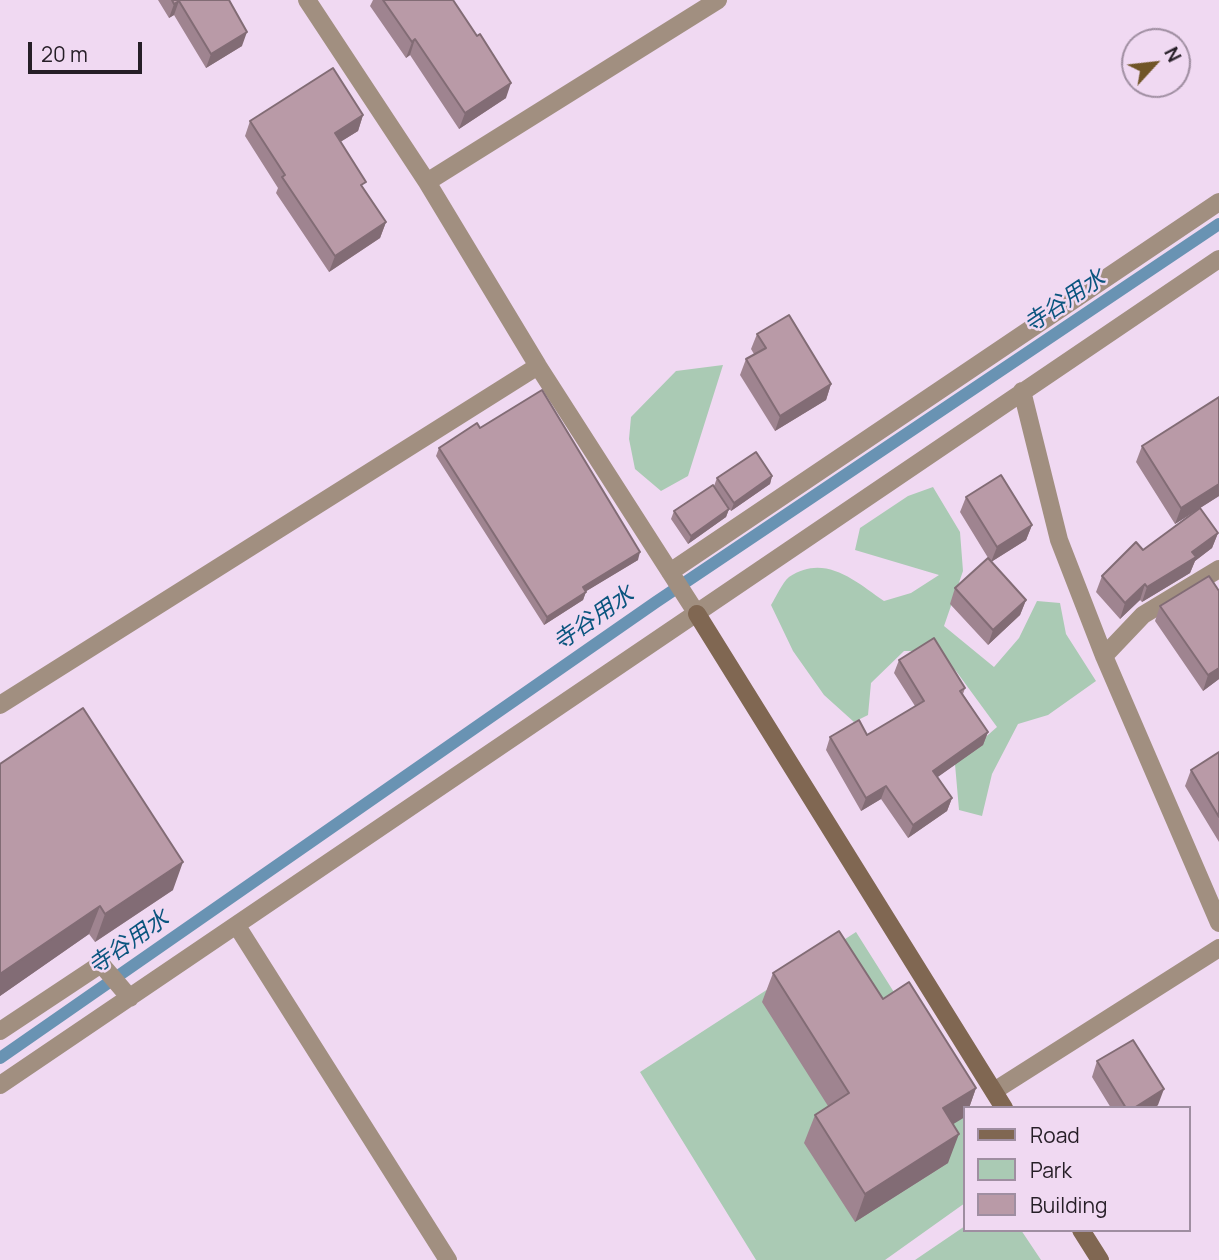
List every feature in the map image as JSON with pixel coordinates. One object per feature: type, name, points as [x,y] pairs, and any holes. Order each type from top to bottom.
[{"type":"street","points":[[307,0],[427,182],[538,366],[697,614],[1003,1106]]},
{"type":"street","points":[[427,182],[718,0]]},
{"type":"street","points":[[670,572],[1219,202]]},
{"type":"street","points":[[0,1085],[1219,259]]},
{"type":"street","points":[[0,705],[538,366]]},
{"type":"street","points":[[1022,391],[1059,540],[1104,656],[1219,923]]},
{"type":"street","points":[[1104,656],[1143,615],[1219,569]]},
{"type":"street","points":[[237,926],[448,1260]]},
{"type":"street","points":[[994,1091],[1219,948]]},
{"type":"street","points":[[0,1031],[101,964],[130,998]]},
{"type":"street","points":[[1082,1232],[1100,1260]]},
{"type":"green space","points":[[723,365],[688,476],[661,491],[635,469],[629,439],[631,417],[676,371]]},
{"type":"green space","points":[[933,487],[960,532],[963,571],[944,626],[994,667],[1019,638],[1037,601],[1060,603],[1066,634],[1096,681],[1048,715],[1018,724],[992,774],[982,816],[959,810],[955,764],[997,727],[956,671],[929,651],[904,651],[871,683],[868,715],[854,722],[824,695],[793,651],[771,605],[789,577],[802,570],[815,568],[839,572],[884,601],[911,593],[939,575],[855,550],[860,528],[908,496]]},
{"type":"green space","points":[[856,932],[966,1106],[964,1204],[885,1260],[756,1260],[640,1072]]},
{"type":"green space","points":[[964,1227],[964,1232],[1022,1232],[1041,1260],[915,1260]]},
{"type":"building","points":[[172,0],[229,0],[247,32],[211,54],[179,1],[174,4]]},
{"type":"building","points":[[383,0],[453,0],[477,36],[480,34],[511,83],[465,113],[415,39],[412,42]]},
{"type":"building","points":[[333,68],[363,115],[335,133],[366,182],[361,185],[386,222],[335,256],[282,177],[285,175],[250,121]]},
{"type":"building","points":[[789,315],[831,384],[780,416],[746,359],[766,348],[757,334]]},
{"type":"building","points":[[542,390],[640,552],[583,587],[586,592],[547,617],[439,448],[477,423],[480,428]]},
{"type":"building","points":[[1219,397],[1219,484],[1181,508],[1142,446]]},
{"type":"building","points":[[756,452],[772,476],[734,503],[717,478]]},
{"type":"building","points":[[1001,475],[1032,525],[997,547],[966,497]]},
{"type":"building","points":[[713,485],[729,509],[691,536],[674,511]]},
{"type":"building","points":[[1200,508],[1218,533],[1192,552],[1196,557],[1147,587],[1145,584],[1125,603],[1102,576],[1136,542],[1143,550]]},
{"type":"building","points":[[988,558],[1026,600],[993,630],[955,588]]},
{"type":"building","points":[[1209,576],[1219,591],[1219,668],[1208,675],[1160,606]]},
{"type":"building","points":[[934,638],[965,688],[960,691],[988,732],[933,771],[952,798],[913,825],[886,786],[866,798],[830,737],[859,720],[867,735],[924,701],[899,660]]},
{"type":"building","points":[[83,708],[183,862],[105,914],[100,906],[0,974],[0,764]]},
{"type":"building","points":[[1219,752],[1219,817],[1191,770]]},
{"type":"building","points":[[839,931],[883,999],[909,982],[976,1088],[943,1108],[959,1134],[865,1194],[815,1115],[849,1093],[773,973]]},
{"type":"building","points":[[1133,1040],[1164,1089],[1137,1106],[1125,1106],[1097,1061]]},
{"type":"waterway","name":"寺谷用水","points":[[0,1058],[656,602],[1219,224]]}]
